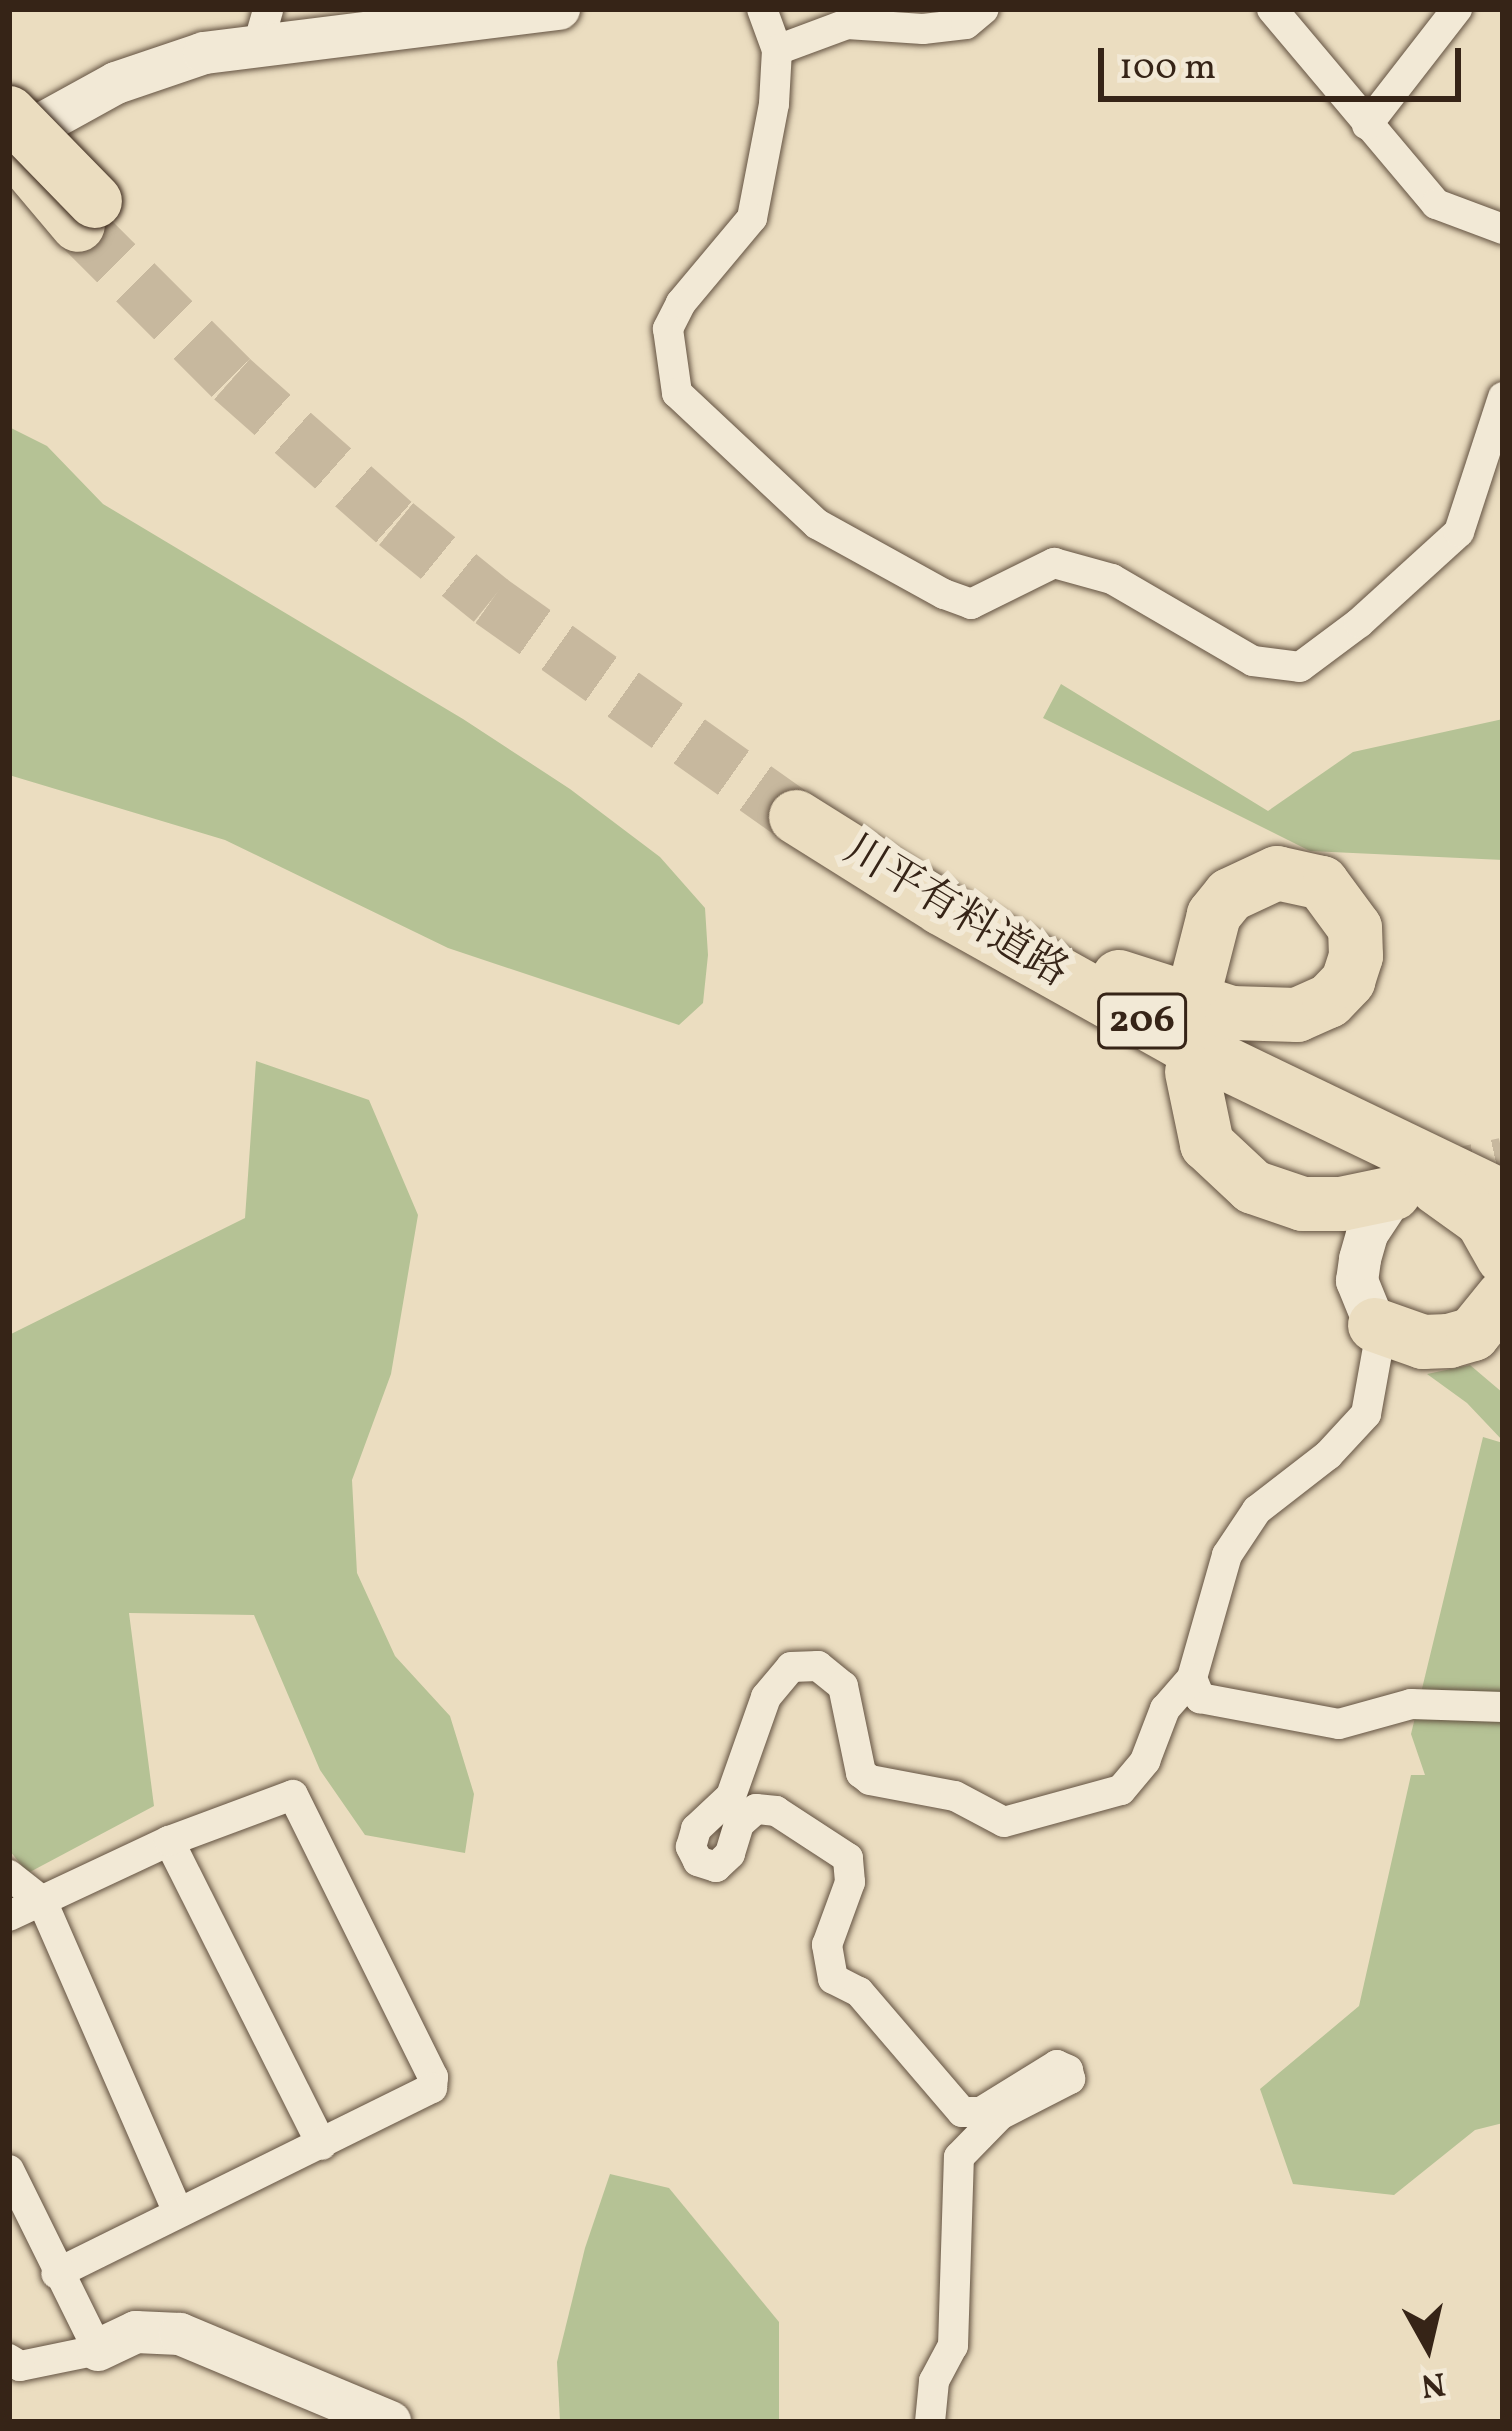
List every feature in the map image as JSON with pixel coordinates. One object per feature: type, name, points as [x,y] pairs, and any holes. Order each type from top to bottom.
[{"type":"highway","points":[[9,113],[77,210],[9,143]]},
{"type":"highway","name":"川平有料道路","points":[[1503,1181],[1290,1078],[1060,956],[802,807],[941,908],[1187,1057],[1503,1197]]},
{"type":"highway","points":[[1060,956],[1184,1001],[1247,1016],[1280,1016],[1329,1001],[1348,981],[1356,956],[1355,928],[1322,883],[1276,873],[1230,895],[1214,916],[1197,981]]},
{"type":"highway","points":[[1187,1057],[1207,1144],[1252,1186],[1303,1204],[1340,1204],[1401,1189]]},
{"type":"highway","points":[[1187,1057],[1450,1195],[1482,1220],[1503,1257]]},
{"type":"highway","points":[[1375,1325],[1424,1342],[1449,1341],[1473,1334],[1503,1297]]},
{"type":"street","points":[[9,143],[116,83],[263,27],[560,9]]},
{"type":"street","points":[[763,9],[777,50],[774,104],[752,218],[681,302],[668,329],[677,393],[817,524],[944,593],[971,604],[1054,562],[1112,579],[1253,661],[1300,667],[1359,623],[1460,532],[1503,397]]},
{"type":"street","points":[[777,50],[847,24],[944,27],[966,24],[984,9]]},
{"type":"street","points":[[1272,9],[1436,204],[1503,229]]},
{"type":"street","points":[[1367,125],[1457,9]]},
{"type":"street","points":[[930,2422],[934,2380],[953,2346],[952,2247],[959,2157],[1000,2115],[1070,2079],[1068,2069],[1057,2065],[981,2112],[962,2112],[859,1992],[832,1979],[827,1945],[850,1882],[848,1858],[776,1810],[756,1809],[740,1824],[730,1854],[716,1867],[698,1861],[691,1847],[696,1829],[731,1796],[766,1697],[791,1667],[818,1666],[843,1686],[861,1773],[870,1780],[955,1796],[1004,1822],[1121,1790],[1144,1761],[1165,1709],[1192,1678],[1227,1555],[1257,1510],[1328,1455],[1366,1414],[1379,1342],[1358,1281],[1360,1259],[1367,1234],[1401,1189]]},
{"type":"street","points":[[1192,1678],[1200,1698],[1339,1724],[1411,1704],[1503,1707]]},
{"type":"street","points":[[9,1916],[169,1841],[292,1795],[433,2078],[432,2088],[56,2274]]},
{"type":"street","points":[[169,1841],[322,2145]]},
{"type":"street","points":[[9,1875],[41,1901],[178,2212]]},
{"type":"street","points":[[9,2170],[56,2274],[98,2350]]},
{"type":"street","points":[[9,2360],[20,2366],[98,2350],[136,2332],[180,2335],[390,2422]]},
{"type":"green space","points":[[9,427],[47,446],[103,504],[463,719],[570,789],[660,857],[705,908],[708,955],[703,1003],[679,1025],[448,948],[225,840],[9,775]]},
{"type":"green space","points":[[1061,684],[1268,811],[1353,752],[1503,719],[1503,860],[1310,851],[1043,718]]},
{"type":"green space","points":[[256,1061],[369,1100],[418,1215],[391,1374],[352,1480],[357,1573],[395,1656],[450,1716],[474,1794],[465,1853],[365,1835],[320,1770],[254,1615],[129,1613],[154,1806],[28,1873],[9,1850],[9,1335],[245,1218]]},
{"type":"green space","points":[[1470,1365],[1503,1393],[1503,1441],[1467,1403],[1427,1374]]},
{"type":"green space","points":[[1483,1437],[1503,1443],[1503,2123],[1475,2130],[1394,2195],[1293,2184],[1260,2089],[1359,2006],[1411,1775],[1425,1775],[1411,1734]]},
{"type":"green space","points":[[610,2174],[669,2188],[779,2322],[779,2422],[560,2422],[557,2362],[585,2248]]},
{"type":"tunnel","points":[[78,225],[232,379],[396,524],[491,601],[796,817]]},
{"type":"tunnel","points":[[1434,1174],[1503,1159]]}]
